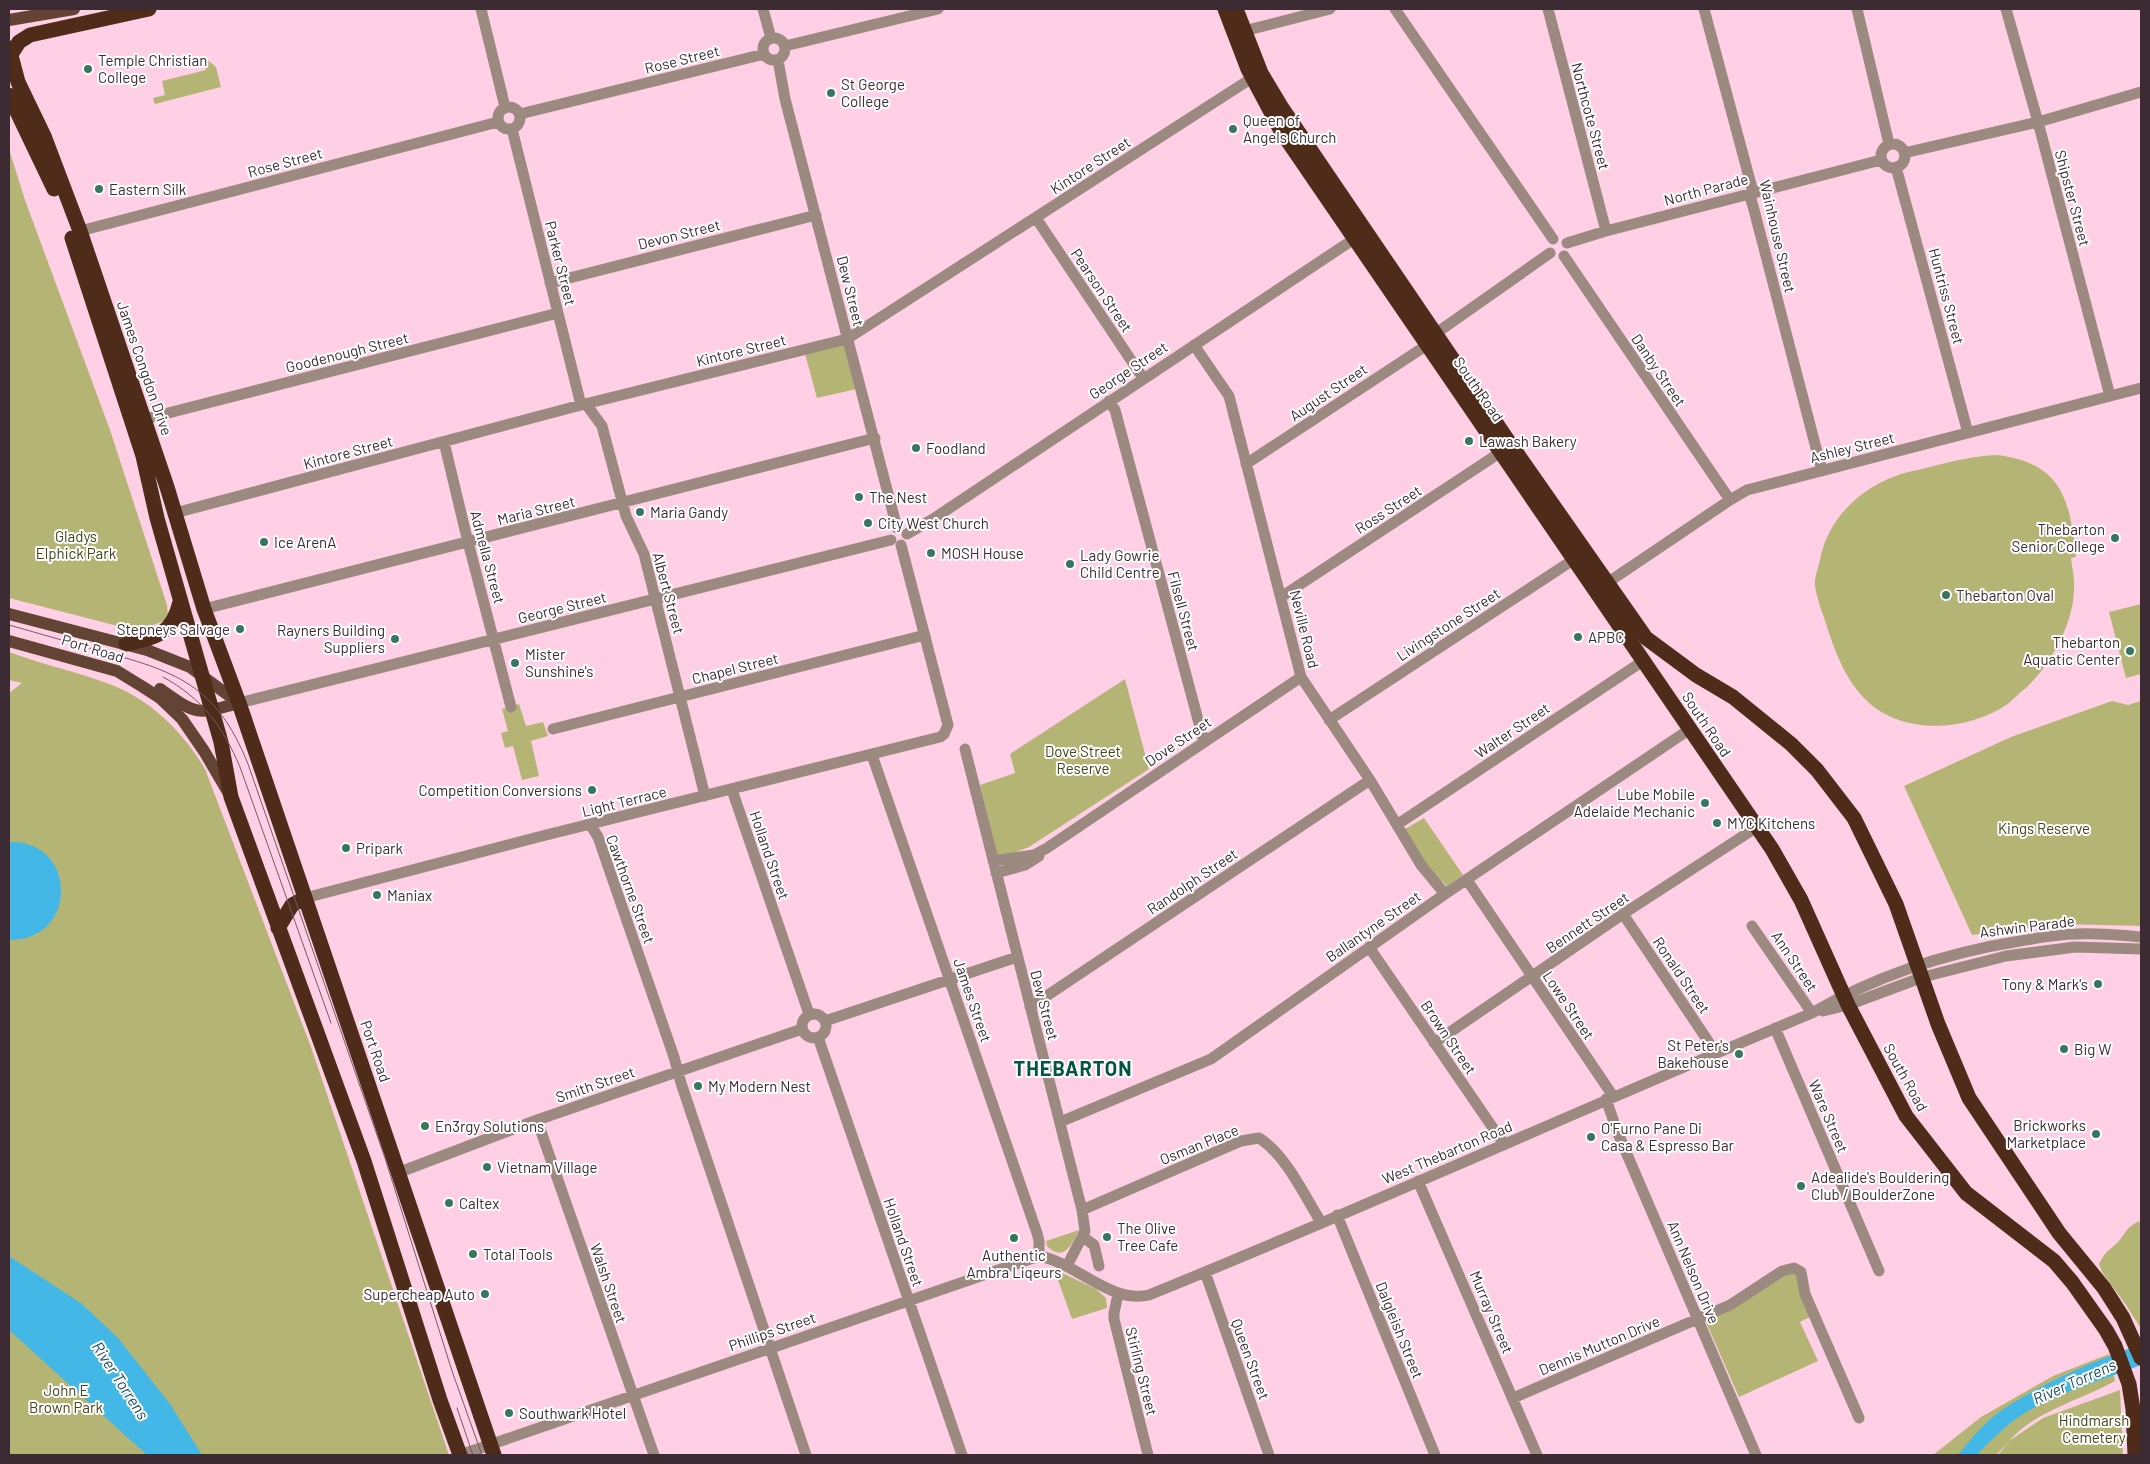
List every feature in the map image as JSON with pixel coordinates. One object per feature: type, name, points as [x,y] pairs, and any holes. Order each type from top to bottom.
[{"type":"highway","points":[[10,52],[30,34],[149,9]]},
{"type":"highway","name":"South Road","points":[[1224,9],[1252,78],[1281,131],[1360,235]]},
{"type":"highway","name":"South Road","points":[[1236,9],[1271,92],[1360,235],[1601,587],[1643,661],[1757,827],[1801,900],[1846,1000],[1906,1116],[1966,1193],[2054,1261],[2099,1319],[2115,1346],[2129,1384],[2133,1409],[2134,1455]]},
{"type":"highway","name":"James Congdon Drive","points":[[10,52],[18,82],[47,145],[138,421],[175,513],[204,609],[239,703]]},
{"type":"highway","name":"James Congdon Drive","points":[[9,95],[75,232]]},
{"type":"highway","name":"James Congdon Drive","points":[[138,421],[143,456],[157,518],[201,674]]},
{"type":"highway","points":[[157,518],[175,513]]},
{"type":"highway","name":"South Road","points":[[1601,587],[1646,638],[1696,675],[1732,697],[1790,744],[1817,770],[1854,818],[1896,904],[1921,970],[1938,1024],[1969,1098],[2059,1233],[2104,1288],[2131,1333],[2141,1358]]},
{"type":"highway","points":[[126,644],[155,637],[166,631],[174,621],[180,602]]},
{"type":"highway","name":"Port Road","points":[[201,674],[221,742],[231,797],[364,1161],[440,1400],[460,1455]]},
{"type":"highway","name":"Port Road","points":[[239,703],[400,1172],[492,1450]]},
{"type":"highway","points":[[278,928],[292,905],[305,898]]},
{"type":"main road","points":[[14,19],[74,9]]},
{"type":"main road","name":"Port Road","points":[[9,614],[126,644],[181,663],[201,674],[239,703]]},
{"type":"main road","name":"Port Road","points":[[9,641],[117,671],[160,698],[182,719],[204,751],[231,797]]},
{"type":"main road","points":[[117,671],[139,676],[190,710],[212,710],[239,703]]},
{"type":"street","points":[[481,9],[505,107]]},
{"type":"street","points":[[763,9],[771,38]]},
{"type":"street","points":[[785,46],[938,9]]},
{"type":"street","points":[[1244,31],[1330,9]]},
{"type":"street","points":[[1395,9],[1553,239]]},
{"type":"street","name":"Northcote Street","points":[[1548,9],[1606,230]]},
{"type":"street","name":"Wainhouse Street","points":[[1704,9],[1753,192],[1751,200],[1822,470]]},
{"type":"street","points":[[1857,9],[1890,144]]},
{"type":"street","name":"Shipster Street","points":[[2006,9],[2038,122],[2110,396]]},
{"type":"street","points":[[771,38],[781,40],[785,46],[784,55],[778,60],[771,60],[764,54],[763,45],[771,38]]},
{"type":"street","name":"Rose Street","points":[[520,114],[764,54]]},
{"type":"street","name":"Dew Street","points":[[778,60],[785,99],[847,339],[902,531]]},
{"type":"street","name":"Kintore Street","points":[[175,513],[584,405],[847,339],[1252,78]]},
{"type":"street","points":[[1904,153],[2038,122],[2141,92]]},
{"type":"street","points":[[505,107],[515,108],[520,114],[519,124],[512,129],[505,129],[498,122],[498,114],[505,107]]},
{"type":"street","name":"Rose Street","points":[[75,232],[498,122]]},
{"type":"street","name":"Parker Street","points":[[512,129],[519,149],[558,313],[584,405]]},
{"type":"street","points":[[1890,144],[1896,144],[1902,148],[1904,153],[1902,163],[1896,167],[1885,165],[1881,160],[1884,147],[1890,144]]},
{"type":"street","name":"North Parade","points":[[1568,243],[1606,230],[1881,160]]},
{"type":"street","name":"Huntriss Street","points":[[1896,167],[1968,433]]},
{"type":"street","name":"Devon Street","points":[[550,282],[816,215]]},
{"type":"street","name":"Pearson Street","points":[[1036,218],[1143,378]]},
{"type":"street","name":"George Street","points":[[902,531],[1109,401],[1360,235]]},
{"type":"street","points":[[1560,238],[1568,243],[1569,249],[1564,256],[1558,258],[1550,253],[1548,246],[1553,239],[1560,238]]},
{"type":"street","points":[[1431,340],[1550,253]]},
{"type":"street","name":"Danby Street","points":[[1564,256],[1730,500]]},
{"type":"street","name":"Goodenough Street","points":[[138,421],[558,313]]},
{"type":"street","name":"August Street","points":[[1246,464],[1431,340]]},
{"type":"street","name":"Neville Road","points":[[1194,345],[1229,396],[1301,677],[1370,780],[1421,865],[1445,894]]},
{"type":"street","name":"Ashley Street","points":[[1601,587],[1747,490],[2141,388]]},
{"type":"street","name":"Filsell Street","points":[[1109,401],[1115,410],[1204,742]]},
{"type":"street","name":"Albert Street","points":[[584,405],[602,426],[626,516],[644,554],[705,796]]},
{"type":"street","name":"Maria Street","points":[[204,609],[875,438]]},
{"type":"street","name":"Admella Street","points":[[444,442],[511,707]]},
{"type":"street","name":"Ross Street","points":[[1281,597],[1506,449]]},
{"type":"street","points":[[902,531],[891,534],[896,542],[925,635]]},
{"type":"street","name":"George Street","points":[[239,703],[656,599],[896,542]]},
{"type":"street","name":"Livingstone Street","points":[[1329,720],[1579,556]]},
{"type":"street","name":"Chapel Street","points":[[553,730],[925,635]]},
{"type":"street","name":"Light Terrace","points":[[305,898],[590,824],[940,737],[947,730],[948,725],[925,635]]},
{"type":"street","name":"Walter Street","points":[[1398,824],[1643,661]]},
{"type":"street","name":"Dove Street","points":[[993,861],[1034,855],[1047,848],[1301,677]]},
{"type":"street","name":"Ballantyne Street","points":[[1060,1122],[1210,1059],[1445,894],[1690,729]]},
{"type":"street","name":"Dew Street","points":[[965,750],[1082,1210],[1085,1231],[1083,1237]]},
{"type":"street","name":"James Street","points":[[872,754],[1039,1241],[1039,1256]]},
{"type":"street","name":"Randolph Street","points":[[1030,1007],[1370,780]]},
{"type":"street","name":"Holland Street","points":[[732,790],[809,1014]]},
{"type":"street","name":"Cawthorne Street","points":[[590,824],[598,837],[674,1057],[677,1072],[806,1455]]},
{"type":"street","name":"Bennett Street","points":[[1434,1043],[1623,914],[1757,827]]},
{"type":"street","name":"Dove Street","points":[[996,873],[1025,865],[1037,858],[1047,848]]},
{"type":"street","name":"Lowe Street","points":[[1467,880],[1532,977],[1609,1098]]},
{"type":"street","name":"Ronald Street","points":[[1623,914],[1716,1053]]},
{"type":"street","name":"Ann Street","points":[[1752,926],[1812,1013]]},
{"type":"street","name":"Ashwin Parade","points":[[1921,970],[1974,948],[2045,937],[2076,934],[2141,937]]},
{"type":"street","name":"Brown Street","points":[[1369,947],[1504,1144]]},
{"type":"street","name":"Ashwin Parade","points":[[1921,970],[2075,947],[2141,949]]},
{"type":"street","points":[[825,1021],[1017,957]]},
{"type":"street","name":"West Thebarton Road","points":[[1067,1266],[1118,1294],[1139,1297],[1149,1295],[1609,1098],[1812,1013],[1921,970]]},
{"type":"street","points":[[809,1014],[821,1016],[825,1021],[826,1028],[823,1034],[818,1037],[811,1038],[805,1035],[802,1029],[801,1023],[809,1014]]},
{"type":"street","name":"Ware Street","points":[[1776,1028],[1879,1271]]},
{"type":"street","name":"Smith Street","points":[[400,1172],[537,1120],[802,1029]]},
{"type":"street","name":"Holland Street","points":[[818,1037],[962,1455]]},
{"type":"street","name":"Ann Nelson Drive","points":[[1609,1098],[1617,1131],[1756,1455]]},
{"type":"street","name":"Walsh Street","points":[[537,1120],[654,1455]]},
{"type":"street","name":"Osman Place","points":[[1082,1210],[1241,1141],[1259,1138],[1270,1145],[1321,1222]]},
{"type":"street","name":"Murray Street","points":[[1418,1181],[1537,1455]]},
{"type":"street","name":"Dalgleish Street","points":[[1337,1215],[1435,1455]]},
{"type":"street","points":[[1039,1256],[1050,1258],[1067,1266],[1083,1237],[1094,1245],[1099,1266]]},
{"type":"street","name":"Phillips Street","points":[[460,1455],[492,1450],[632,1395],[1039,1256]]},
{"type":"street","name":"Dennis Mutton Drive","points":[[1512,1398],[1730,1305],[1782,1271],[1790,1268],[1799,1270],[1802,1275],[1805,1294],[1859,1418]]},
{"type":"street","name":"Queen Street","points":[[1205,1272],[1270,1455]]},
{"type":"street","name":"Stirling Street","points":[[1118,1294],[1114,1319],[1148,1455]]},
{"type":"green space","points":[[203,56],[216,67],[221,87],[155,104],[153,98],[165,95],[162,81],[206,70]]},
{"type":"green space","name":"Gladys Elphick Park","points":[[9,149],[25,200],[110,430],[167,605],[168,616],[164,621],[137,631],[9,598]]},
{"type":"green space","points":[[847,339],[861,388],[817,398],[804,350]]},
{"type":"green space","name":"Thebarton Oval","points":[[1997,455],[2019,459],[2036,466],[2049,475],[2059,487],[2066,501],[2074,536],[2076,557],[2071,558],[2074,580],[2073,601],[2065,629],[2052,655],[2035,678],[2009,703],[1993,712],[1957,724],[1938,726],[1919,725],[1900,720],[1883,713],[1868,702],[1848,678],[1839,659],[1831,640],[1815,586],[1824,546],[1829,533],[1846,509],[1867,490],[1880,483],[1902,474],[1947,463]]},
{"type":"green space","name":"Thebarton Aquatic Center","points":[[2141,604],[2141,674],[2126,678],[2109,612]]},
{"type":"green space","name":"John E Brown Park","points":[[9,652],[99,680],[127,692],[165,719],[187,743],[205,769],[311,1047],[449,1455],[9,1455],[9,693],[22,683],[9,680]]},
{"type":"green space","name":"Dove Street Reserve","points":[[1125,679],[1149,769],[1029,847],[997,859],[980,785],[1015,773],[1010,754]]},
{"type":"green space","name":"Kings Reserve","points":[[2112,701],[2128,705],[2141,701],[2141,926],[2058,924],[1972,935],[1904,786],[2011,737]]},
{"type":"green space","points":[[519,704],[526,726],[543,722],[548,736],[531,741],[539,776],[522,780],[513,746],[505,748],[501,733],[508,731],[502,709]]},
{"type":"green space","points":[[1424,818],[1463,875],[1447,886],[1423,863],[1405,829]]},
{"type":"green space","points":[[2139,1221],[2141,1226],[2140,1327],[2102,1272],[2099,1264],[2105,1254],[2120,1240],[2128,1229]]},
{"type":"green space","points":[[1079,1230],[1070,1246],[1063,1252],[1058,1253],[1047,1246],[1046,1241]]},
{"type":"green space","points":[[1054,1269],[1096,1289],[1106,1298],[1107,1308],[1072,1319]]},
{"type":"green space","points":[[1797,1273],[1810,1317],[1800,1322],[1818,1361],[1739,1397],[1705,1320],[1779,1276]]},
{"type":"green space","name":"Hindmarsh Cemetery","points":[[2109,1354],[2115,1381],[2045,1414],[2009,1441],[2043,1418],[2120,1390],[2123,1455],[1998,1455],[2009,1442],[1996,1455],[1933,1455],[1981,1417],[2053,1376]]},
{"type":"water","points":[[9,842],[31,845],[48,856],[58,872],[61,890],[58,908],[49,924],[32,936],[9,940]]},
{"type":"water","points":[[9,1256],[82,1304],[118,1338],[170,1404],[202,1455],[147,1455],[9,1330]]},
{"type":"water","name":"River Torrens","points":[[2141,1344],[2141,1365],[2049,1400],[2014,1420],[1997,1434],[1977,1455],[1958,1455],[1984,1425],[2011,1404],[2065,1375]]},
{"type":"tram line","points":[[9,625],[149,665],[171,674],[207,698],[222,715],[236,737],[248,764],[385,1158],[452,1371],[482,1455]]},
{"type":"tram line","points":[[163,677],[189,694],[210,715],[226,739],[240,767],[331,1023]]},
{"type":"tram line","points":[[457,1408],[473,1455]]},
{"type":"place","name":"Temple Christian College","points":[[88,69]]},
{"type":"place","name":"St George College","points":[[831,93]]},
{"type":"place","name":"Queen of Angels Church","points":[[1233,129]]},
{"type":"place","name":"Eastern Silk","points":[[99,189]]},
{"type":"place","name":"Lawash Bakery","points":[[1469,441]]},
{"type":"place","name":"Foodland","points":[[916,448]]},
{"type":"place","name":"The Nest","points":[[859,497]]},
{"type":"place","name":"Maria Gandy","points":[[640,512]]},
{"type":"place","name":"City West Church","points":[[868,523]]},
{"type":"place","name":"Thebarton Senior College","points":[[2115,538]]},
{"type":"place","name":"Ice ArenA","points":[[264,542]]},
{"type":"place","name":"MOSH House","points":[[931,553]]},
{"type":"place","name":"Lady Gowrie Child Centre","points":[[1070,564]]},
{"type":"place","name":"Thebarton Oval","points":[[1946,595]]},
{"type":"place","name":"Stepneys Salvage","points":[[240,629]]},
{"type":"place","name":"APBC","points":[[1578,637]]},
{"type":"place","name":"Rayners Building Suppliers","points":[[395,639]]},
{"type":"place","name":"Thebarton Aquatic Center","points":[[2130,651]]},
{"type":"place","name":"Mister Sunshine's","points":[[515,663]]},
{"type":"place","name":"Competition Conversions","points":[[592,790]]},
{"type":"place","name":"Lube Mobile Adelaide Mechanic","points":[[1705,803]]},
{"type":"place","name":"MYC Kitchens","points":[[1717,823]]},
{"type":"place","name":"Pripark","points":[[346,848]]},
{"type":"place","name":"Maniax","points":[[377,895]]},
{"type":"place","name":"Tony & Mark's","points":[[2098,984]]},
{"type":"place","name":"Big W","points":[[2064,1049]]},
{"type":"place","name":"St Peter's Bakehouse","points":[[1739,1054]]},
{"type":"place","name":"My Modern Nest","points":[[698,1086]]},
{"type":"place","name":"En3rgy Solutions","points":[[425,1126]]},
{"type":"place","name":"Brickworks Marketplace","points":[[2096,1134]]},
{"type":"place","name":"O'Furno Pane Di Casa & Espresso Bar","points":[[1591,1137]]},
{"type":"place","name":"Vietnam Village","points":[[487,1167]]},
{"type":"place","name":"Adealide's Bouldering Club / BoulderZone","points":[[1801,1186]]},
{"type":"place","name":"Caltex","points":[[449,1203]]},
{"type":"place","name":"The Olive Tree Cafe","points":[[1107,1237]]},
{"type":"place","name":"Authentic Ambra Liqeurs","points":[[1014,1238]]},
{"type":"place","name":"Total Tools","points":[[473,1254]]},
{"type":"place","name":"Supercheap Auto","points":[[485,1294]]},
{"type":"place","name":"Southwark Hotel","points":[[509,1413]]},
{"type":"district","name":"THEBARTON","points":[[1073,1068]]}]
